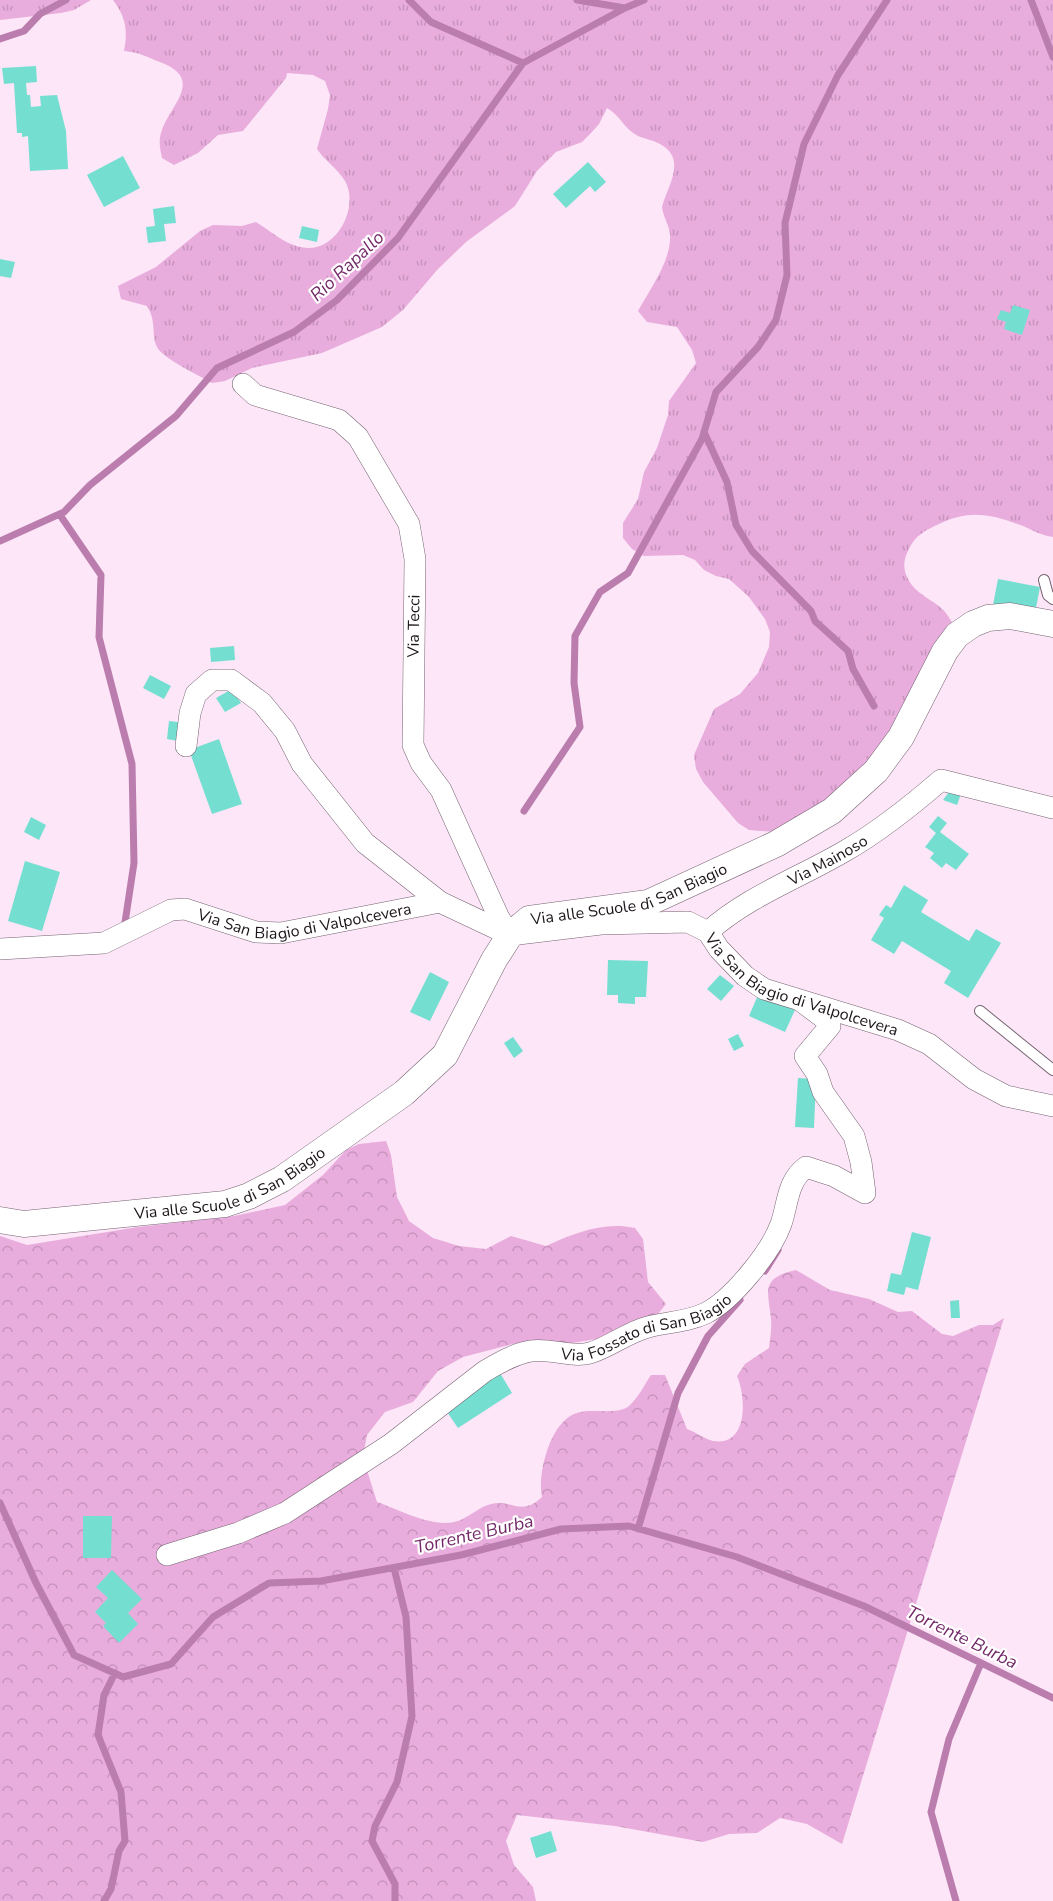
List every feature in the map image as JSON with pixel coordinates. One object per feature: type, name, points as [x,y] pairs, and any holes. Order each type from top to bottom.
[{"type":"street","name":"Via Tecci","points":[[243,384],[255,395],[339,420],[358,437],[409,524],[415,559],[413,745],[422,763],[441,790],[499,918],[510,935]]},
{"type":"street","name":"Via alle Scuole di San Biagio","points":[[0,1220],[24,1224],[200,1208],[249,1196],[282,1179],[404,1093],[445,1055],[494,960],[510,935],[529,919],[648,903],[785,838],[832,811],[876,771],[901,737],[945,651],[957,635],[972,624],[988,618],[1010,616],[1053,624]]},
{"type":"street","name":"Via San Biagio di Valpolcevera","points":[[186,746],[190,713],[196,694],[212,680],[231,680],[262,704],[285,731],[302,764],[365,843],[440,902],[510,935],[601,924],[688,922],[708,932],[719,949],[745,976],[764,989],[898,1030],[929,1044],[975,1080],[1006,1096],[1053,1106]]},
{"type":"street","name":"Via Mainoso","points":[[708,932],[729,913],[846,850],[899,816],[941,780],[1053,808]]},
{"type":"street","name":"Via San Biagio di Valpolcevera","points":[[0,949],[104,943],[171,910],[185,909],[256,932],[282,933],[440,902]]},
{"type":"street","name":"Via Fossato di San Biagio","points":[[166,1556],[238,1533],[285,1513],[391,1444],[485,1371],[502,1361],[531,1351],[590,1353],[647,1327],[682,1321],[706,1313],[730,1295],[769,1248],[781,1223],[785,1202],[798,1173],[806,1167],[834,1176],[864,1193],[861,1162],[854,1136],[823,1092],[817,1074],[805,1056],[830,1026],[829,1022],[801,1001]]},
{"type":"lane","points":[[1044,580],[1048,595],[1053,598]]},
{"type":"lane","points":[[980,1011],[1053,1070]]},
{"type":"green space","points":[[0,0],[91,0],[74,10],[61,13],[0,20]]},
{"type":"green space","points":[[113,0],[1053,0],[1053,537],[1001,519],[981,515],[950,519],[918,536],[906,554],[904,568],[907,577],[917,591],[943,609],[953,625],[917,691],[851,788],[775,832],[749,830],[738,823],[703,782],[696,769],[694,755],[714,709],[740,694],[758,673],[769,647],[770,632],[765,619],[749,597],[729,579],[704,570],[695,560],[683,555],[644,556],[632,549],[623,538],[623,523],[638,499],[644,472],[657,448],[668,415],[669,401],[696,363],[692,350],[677,327],[647,322],[638,311],[664,264],[670,244],[670,234],[662,207],[674,165],[673,157],[668,150],[633,133],[607,108],[599,124],[582,142],[556,152],[537,171],[515,206],[466,242],[438,269],[403,310],[382,327],[322,353],[252,368],[225,381],[212,383],[161,352],[155,342],[152,317],[147,306],[121,299],[118,286],[156,267],[200,231],[213,225],[242,226],[256,222],[281,239],[309,248],[329,241],[344,224],[350,202],[345,181],[317,149],[330,95],[325,81],[313,75],[287,73],[286,78],[243,131],[218,135],[198,153],[174,165],[162,158],[160,140],[166,120],[181,93],[183,84],[181,76],[160,62],[124,51],[125,24]]},
{"type":"green space","points":[[386,1141],[391,1155],[397,1197],[409,1221],[433,1238],[459,1246],[486,1249],[511,1236],[546,1246],[578,1233],[601,1227],[635,1228],[643,1239],[648,1282],[666,1304],[658,1314],[603,1338],[560,1345],[517,1343],[463,1357],[438,1371],[413,1402],[385,1412],[367,1435],[364,1451],[365,1464],[377,1502],[428,1521],[449,1523],[458,1521],[491,1504],[522,1507],[535,1503],[542,1497],[542,1476],[547,1451],[558,1428],[566,1419],[580,1412],[624,1409],[635,1399],[651,1375],[665,1375],[687,1429],[713,1441],[725,1441],[733,1436],[739,1428],[743,1407],[737,1376],[745,1364],[769,1348],[771,1326],[769,1287],[776,1277],[784,1273],[796,1270],[830,1290],[869,1299],[898,1312],[912,1311],[942,1334],[953,1336],[979,1325],[993,1325],[1004,1318],[842,1844],[807,1824],[780,1818],[757,1833],[729,1834],[703,1842],[615,1826],[517,1815],[506,1841],[514,1865],[533,1887],[536,1901],[0,1901],[0,1236],[27,1245],[138,1227],[234,1216],[285,1205],[323,1175],[346,1150],[359,1144]]},
{"type":"building","points":[[36,66],[37,82],[26,83],[27,95],[30,95],[31,107],[41,106],[40,96],[57,95],[66,131],[68,169],[30,171],[28,136],[22,137],[22,133],[17,133],[14,83],[4,84],[2,68]]},
{"type":"building","points":[[123,156],[140,188],[104,207],[87,175]]},
{"type":"building","points":[[588,162],[606,182],[595,192],[590,186],[566,208],[553,194]]},
{"type":"building","points":[[174,206],[176,223],[164,224],[166,241],[148,243],[146,227],[155,226],[153,209]]},
{"type":"building","points":[[302,226],[319,230],[317,242],[299,238]]},
{"type":"building","points":[[0,259],[15,262],[11,278],[0,276]]},
{"type":"building","points":[[1013,305],[1030,310],[1022,335],[1004,329],[1006,322],[997,319],[1001,310],[1010,313]]},
{"type":"building","points":[[998,579],[1040,587],[1035,613],[993,605]]},
{"type":"building","points":[[234,646],[235,660],[211,662],[210,648]]},
{"type":"building","points":[[150,675],[171,686],[164,699],[143,688]]},
{"type":"building","points":[[232,689],[241,703],[225,712],[216,698]]},
{"type":"building","points":[[169,721],[186,723],[184,742],[167,739]]},
{"type":"building","points":[[219,739],[242,804],[212,814],[189,750]]},
{"type":"building","points":[[951,789],[961,794],[957,805],[943,800]]},
{"type":"building","points":[[938,816],[947,823],[940,832],[969,854],[956,870],[946,863],[942,868],[930,858],[934,853],[925,847],[936,833],[929,827]]},
{"type":"building","points":[[31,817],[46,825],[39,840],[24,832]]},
{"type":"building","points":[[25,861],[60,872],[42,931],[8,921]]},
{"type":"building","points":[[904,885],[928,900],[921,912],[969,941],[976,929],[1001,943],[968,998],[944,983],[951,971],[902,941],[894,954],[871,940],[884,918],[879,915],[886,905],[891,908]]},
{"type":"building","points":[[608,960],[648,961],[646,997],[635,997],[635,1004],[618,1003],[618,995],[607,995]]},
{"type":"building","points":[[430,972],[449,982],[430,1021],[410,1012]]},
{"type":"building","points":[[720,975],[734,986],[721,1001],[707,989]]},
{"type":"building","points":[[758,995],[795,1010],[785,1032],[749,1016]]},
{"type":"building","points":[[738,1034],[744,1046],[734,1051],[728,1039]]},
{"type":"building","points":[[513,1037],[523,1051],[514,1058],[504,1043]]},
{"type":"building","points":[[798,1078],[816,1079],[814,1128],[795,1127]]},
{"type":"building","points":[[912,1232],[931,1237],[918,1290],[906,1287],[904,1295],[887,1291],[891,1273],[901,1275]]},
{"type":"building","points":[[959,1300],[960,1318],[951,1318],[950,1301]]},
{"type":"building","points":[[500,1373],[512,1393],[458,1428],[445,1409]]},
{"type":"building","points":[[83,1516],[112,1516],[111,1558],[83,1558]]},
{"type":"building","points":[[112,1570],[142,1599],[128,1613],[138,1624],[119,1643],[103,1626],[106,1623],[95,1612],[108,1598],[96,1587]]},
{"type":"building","points":[[551,1831],[557,1851],[536,1858],[530,1838]]},
{"type":"waterway","points":[[0,39],[24,31],[40,14],[66,0]]},
{"type":"waterway","name":"Rio Rapallo","points":[[409,0],[431,22],[523,63],[644,0]]},
{"type":"waterway","points":[[577,0],[625,8]]},
{"type":"waterway","points":[[524,811],[580,727],[574,683],[575,636],[600,592],[628,573],[702,439],[716,392],[758,347],[776,320],[787,275],[785,223],[804,144],[838,75],[887,0]]},
{"type":"waterway","points":[[1031,0],[1053,57]]},
{"type":"waterway","name":"Rio Rapallo","points":[[0,541],[64,512],[90,485],[176,416],[217,368],[294,332],[337,300],[398,238],[523,63]]},
{"type":"waterway","points":[[704,432],[727,482],[736,525],[752,551],[811,611],[815,621],[848,651],[853,669],[874,706]]},
{"type":"waterway","points":[[60,515],[101,575],[99,637],[132,764],[134,863],[124,929]]},
{"type":"waterway","points":[[765,1271],[778,1250]]},
{"type":"waterway","points":[[638,1529],[678,1393],[708,1336],[740,1300]]},
{"type":"waterway","name":"Torrente Burba","points":[[0,1503],[36,1583],[74,1655],[123,1677],[171,1664],[213,1617],[269,1583],[321,1581],[461,1555],[561,1529],[629,1526],[737,1557],[864,1606],[1053,1698]]},
{"type":"waterway","points":[[394,1568],[406,1617],[412,1716],[397,1782],[375,1826],[372,1841],[395,1884],[395,1901]]},
{"type":"waterway","points":[[956,1901],[931,1812],[949,1739],[981,1663]]},
{"type":"waterway","points":[[104,1901],[111,1889],[119,1851],[125,1841],[121,1792],[98,1735],[104,1695],[115,1673]]}]
